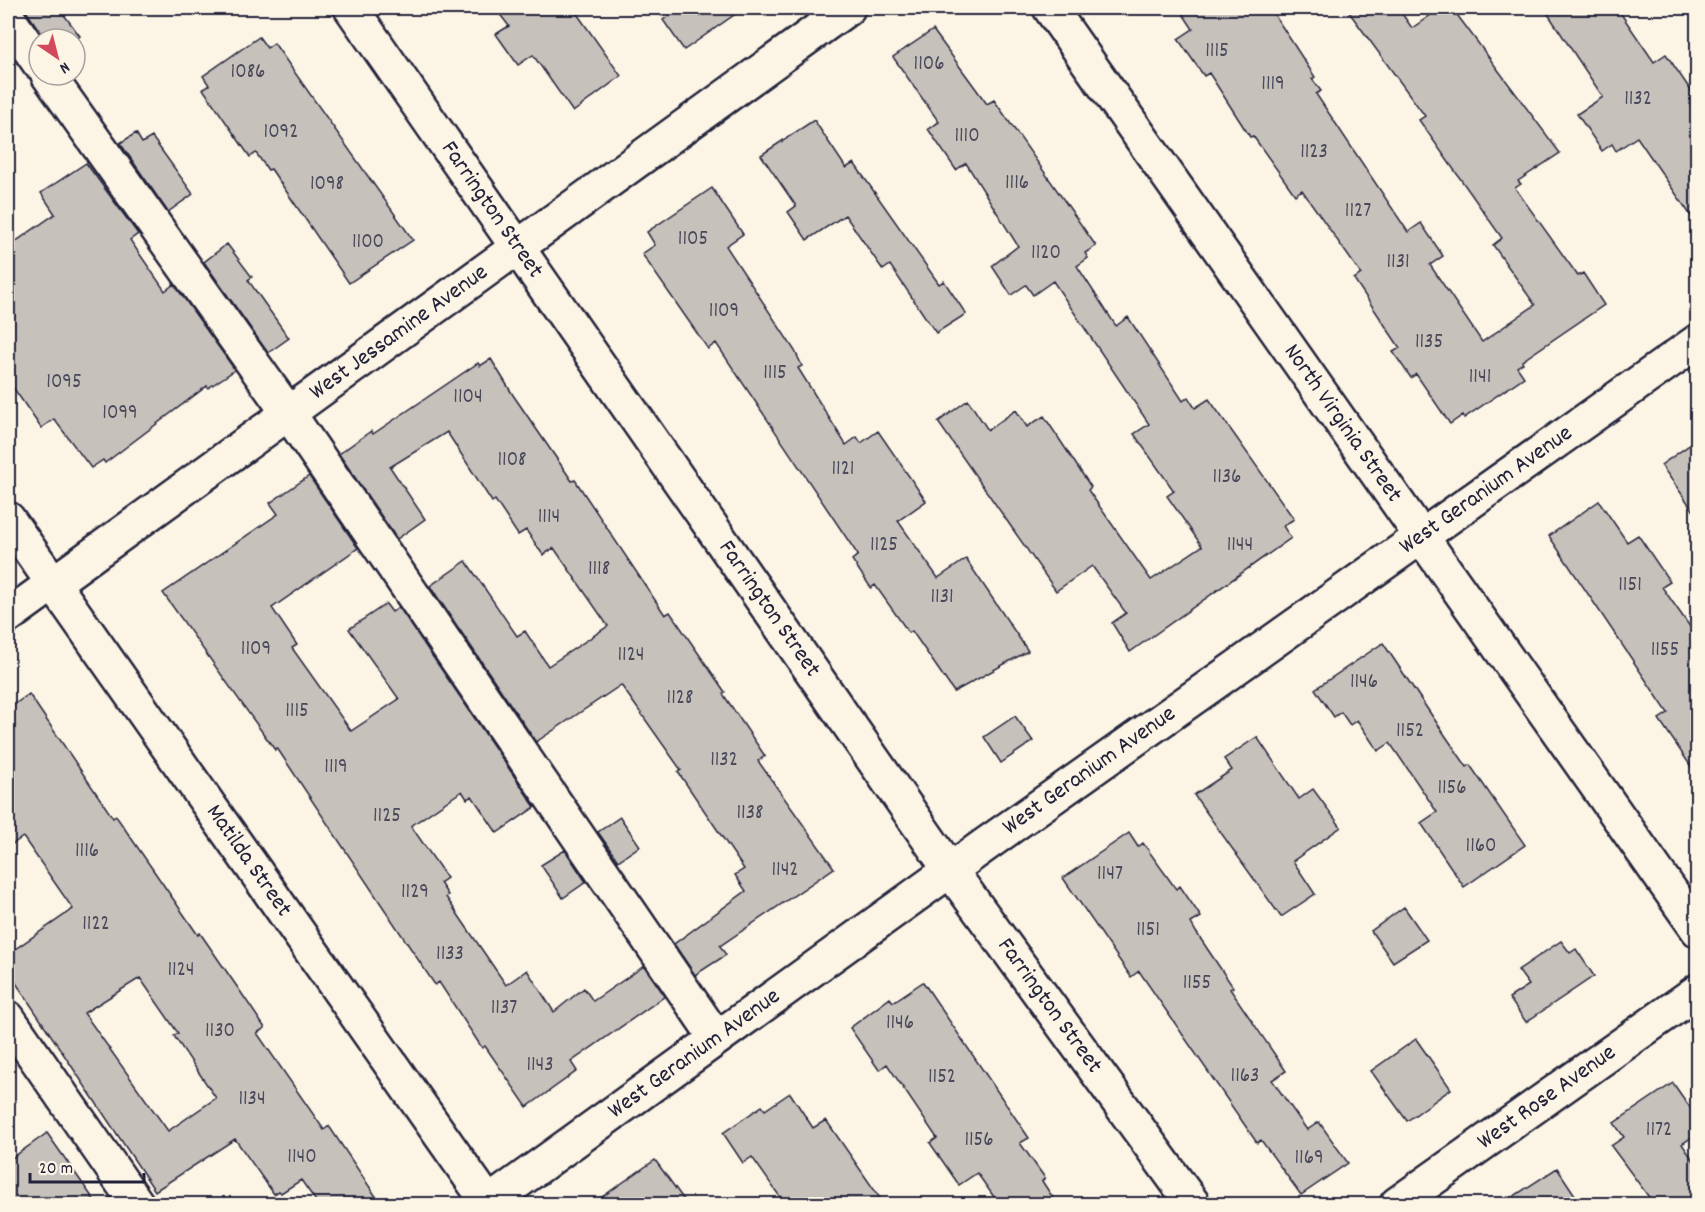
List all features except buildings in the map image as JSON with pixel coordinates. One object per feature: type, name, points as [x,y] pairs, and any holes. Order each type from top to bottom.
[{"type":"street","name":"Farrington Street","points":[[351,8],[950,870],[1193,1204]]},
{"type":"street","name":"West Jessamine Avenue","points":[[8,616],[487,271],[517,244],[848,8]]},
{"type":"street","name":"North Virginia Street","points":[[1050,8],[1420,538],[1698,930]]},
{"type":"street","points":[[8,18],[27,46]]},
{"type":"street","points":[[57,87],[289,414],[716,1038]]},
{"type":"street","name":"West Geranium Avenue","points":[[488,1204],[950,870],[1698,341]]},
{"type":"street","name":"Matilda Street","points":[[8,519],[488,1204]]},
{"type":"street","name":"West Rose Avenue","points":[[1397,1204],[1698,991]]},
{"type":"street","points":[[8,1018],[137,1204]]}]
